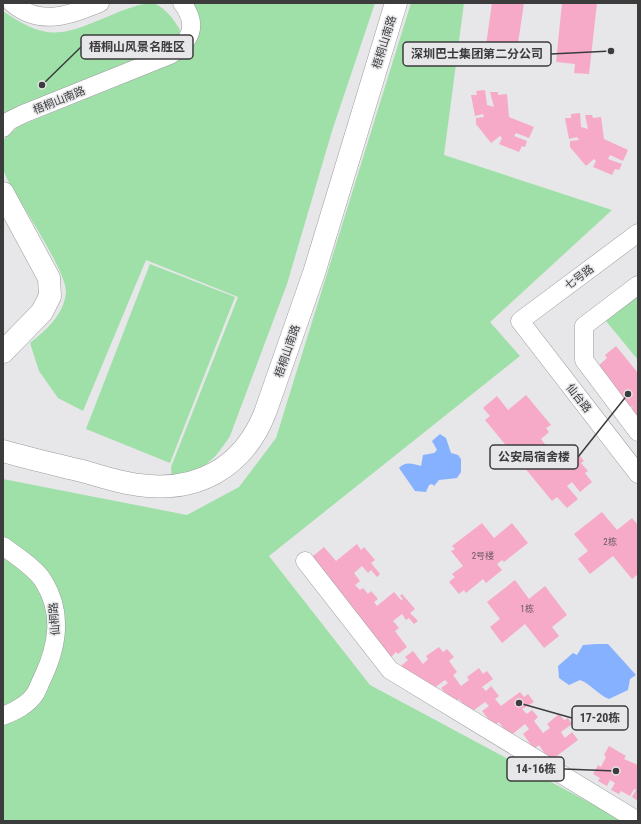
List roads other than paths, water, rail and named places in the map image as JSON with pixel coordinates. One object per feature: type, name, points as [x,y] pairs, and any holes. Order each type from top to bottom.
[{"type":"street","points":[[12,3],[19,9],[35,17],[48,18],[62,17],[100,3]]},
{"type":"street","name":"梧桐山南路","points":[[3,128],[10,121],[24,114],[170,55],[183,47],[190,35],[191,21],[182,3]]},
{"type":"street","name":"梧桐山南路","points":[[3,451],[139,485],[177,486],[199,481],[214,474],[246,448],[258,432],[265,414],[314,273],[396,3]]},
{"type":"street","points":[[3,193],[49,278],[50,296],[42,312],[3,352]]},
{"type":"street","name":"七号路","points":[[520,321],[638,233]]},
{"type":"street","points":[[638,286],[584,326],[584,360],[638,432]]},
{"type":"street","name":"仙台路","points":[[520,321],[638,474]]},
{"type":"street","name":"仙桐路","points":[[3,546],[21,559],[44,580],[54,602],[57,634],[50,662],[35,694],[18,710],[3,716]]},
{"type":"street","points":[[305,561],[390,670],[638,821]]},
{"type":"water","points":[[440,434],[446,438],[451,453],[458,455],[461,459],[461,472],[457,478],[439,480],[434,486],[432,484],[429,485],[426,492],[415,491],[399,468],[404,464],[421,466],[423,455],[434,453],[437,450],[432,441]]},
{"type":"water","points":[[608,644],[636,675],[630,679],[628,690],[609,699],[580,680],[569,685],[559,678],[558,666],[573,653],[577,655],[583,645]]},
{"type":"place","name":"深圳巴士集团第二分公司","points":[[611,51]]},
{"type":"place","name":"梧桐山风景名胜区","points":[[42,85]]},
{"type":"place","name":"公安局宿舍楼","points":[[628,394]]},
{"type":"place","name":"17-20栋","points":[[519,703]]},
{"type":"place","name":"14-16栋","points":[[616,771]]}]
